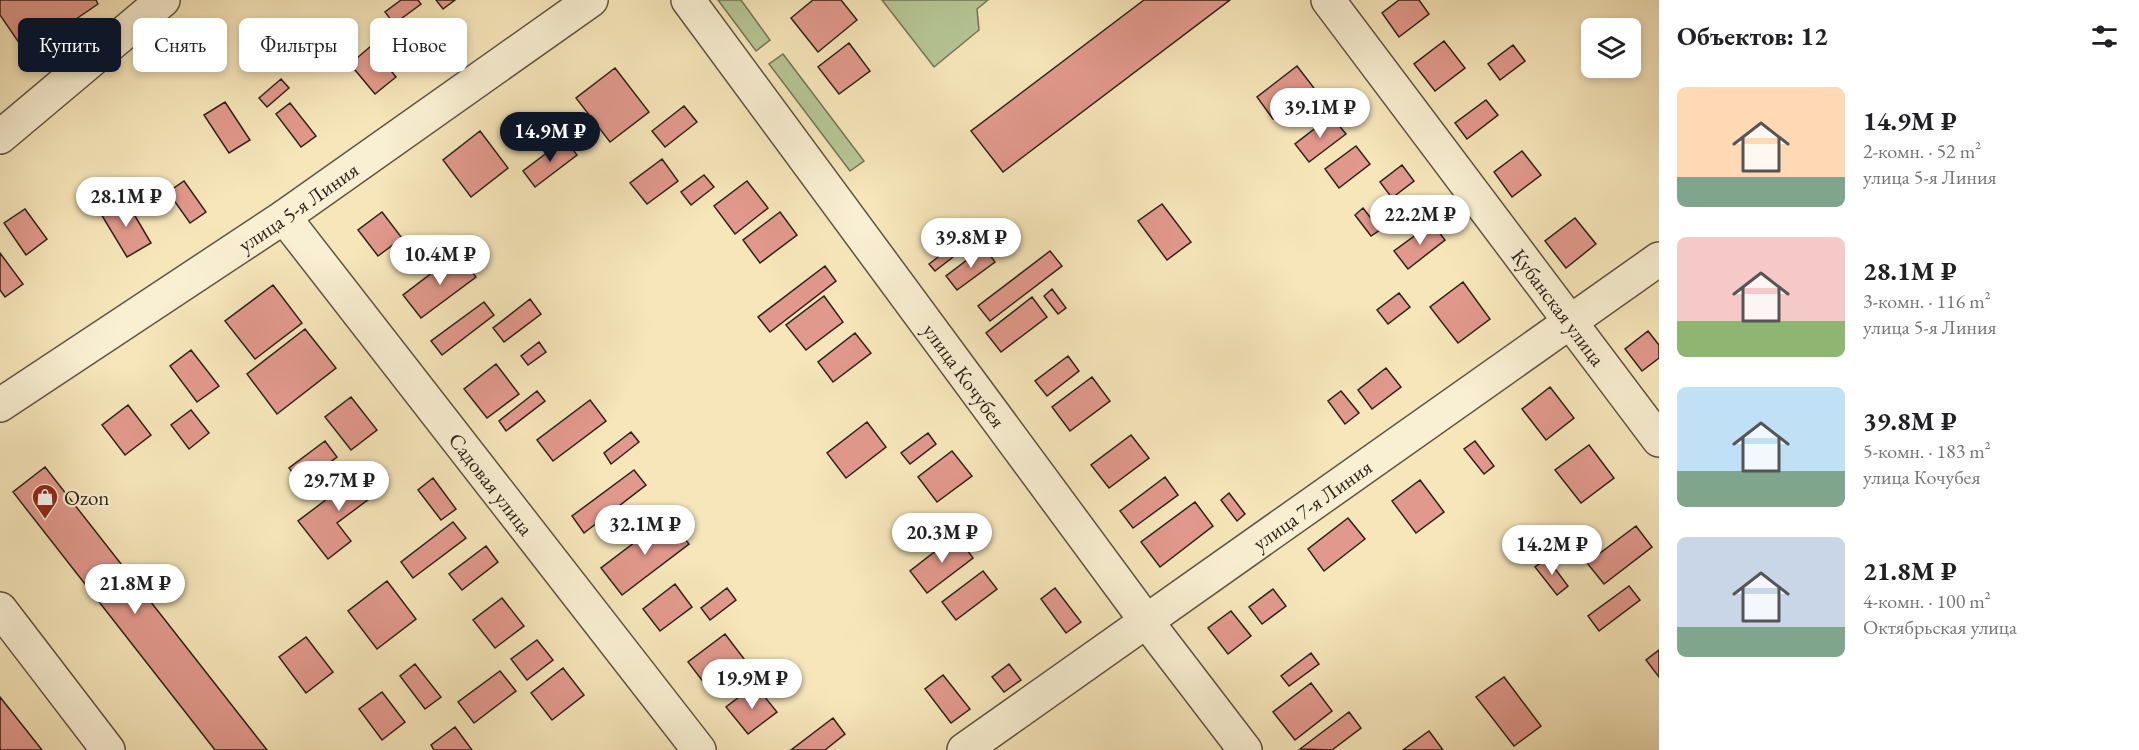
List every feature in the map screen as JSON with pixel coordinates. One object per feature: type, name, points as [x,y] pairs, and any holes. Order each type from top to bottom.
[{"type":"street","points":[[0,137],[163,0]]},
{"type":"street","name":"улица 5-я Линия","points":[[0,405],[284,217],[591,0]]},
{"type":"street","name":"улица Кочубея","points":[[688,0],[1147,622],[1245,750]]},
{"type":"street","name":"Кубанская улица","points":[[1328,0],[1573,322],[1659,440]]},
{"type":"street","name":"Садовая улица","points":[[284,217],[699,750]]},
{"type":"street","name":"улица 7-я Линия","points":[[964,750],[1659,260]]},
{"type":"street","points":[[0,609],[108,750]]},
{"type":"green space","points":[[718,0],[741,0],[770,40],[756,51]]},
{"type":"green space","points":[[882,0],[988,0],[977,9],[979,30],[934,67]]},
{"type":"green space","points":[[783,54],[864,161],[850,171],[769,64]]},
{"type":"building","points":[[0,0],[96,0],[98,4],[77,18],[18,18],[18,41],[0,15]]},
{"type":"building","points":[[401,0],[418,0],[421,4],[402,18],[390,18],[385,12]]},
{"type":"building","points":[[436,0],[455,0],[443,9]]},
{"type":"building","points":[[813,0],[841,0],[857,20],[818,52],[791,18]]},
{"type":"building","points":[[1144,0],[1230,0],[1003,172],[971,131]]},
{"type":"building","points":[[1399,0],[1419,0],[1429,14],[1399,37],[1382,13]]},
{"type":"building","points":[[1444,41],[1465,68],[1435,91],[1414,64]]},
{"type":"building","points":[[849,43],[870,71],[839,94],[818,67]]},
{"type":"building","points":[[1513,45],[1525,61],[1500,80],[1488,64]]},
{"type":"building","points":[[370,47],[370,72],[392,72],[396,77],[375,94],[357,72],[358,57]]},
{"type":"building","points":[[1297,66],[1314,88],[1273,119],[1257,97]]},
{"type":"building","points":[[615,68],[649,112],[610,142],[576,98]]},
{"type":"building","points":[[281,79],[289,88],[267,107],[259,98]]},
{"type":"building","points":[[1486,100],[1498,115],[1467,139],[1455,123]]},
{"type":"building","points":[[225,102],[250,140],[229,153],[204,115]]},
{"type":"building","points":[[290,103],[316,136],[301,147],[276,114]]},
{"type":"building","points":[[684,106],[697,122],[665,147],[652,131]]},
{"type":"building","points":[[1331,116],[1346,134],[1309,162],[1295,144]]},
{"type":"building","points":[[480,131],[508,168],[471,197],[443,160]]},
{"type":"building","points":[[565,139],[577,155],[535,187],[523,171]]},
{"type":"building","points":[[1356,146],[1370,164],[1339,188],[1325,169]]},
{"type":"building","points":[[1522,151],[1541,175],[1512,197],[1494,172]]},
{"type":"building","points":[[662,159],[678,181],[647,204],[630,183]]},
{"type":"building","points":[[1402,165],[1414,181],[1392,198],[1380,182]]},
{"type":"building","points":[[704,175],[714,187],[691,205],[681,192]]},
{"type":"building","points":[[184,181],[206,212],[190,223],[168,192]]},
{"type":"building","points":[[747,181],[768,208],[735,234],[714,206]]},
{"type":"building","points":[[125,199],[151,243],[127,257],[101,214]]},
{"type":"building","points":[[1162,204],[1191,242],[1167,260],[1138,221]]},
{"type":"building","points":[[1363,208],[1380,230],[1371,236],[1355,215]]},
{"type":"building","points":[[25,209],[47,239],[26,255],[4,223]]},
{"type":"building","points":[[382,212],[402,238],[378,256],[358,230]]},
{"type":"building","points":[[780,212],[797,235],[760,263],[743,240]]},
{"type":"building","points":[[1575,218],[1596,244],[1566,268],[1545,241]]},
{"type":"building","points":[[1432,223],[1445,240],[1408,269],[1394,251]]},
{"type":"building","points":[[951,247],[957,254],[935,271],[929,264]]},
{"type":"building","points":[[984,247],[995,262],[957,290],[946,276]]},
{"type":"building","points":[[1050,251],[1062,266],[990,321],[978,306]]},
{"type":"building","points":[[0,253],[23,284],[5,297],[0,290]]},
{"type":"building","points":[[458,253],[476,277],[421,318],[403,295]]},
{"type":"building","points":[[825,266],[836,281],[770,332],[758,317]]},
{"type":"building","points":[[1463,282],[1490,319],[1458,343],[1430,307]]},
{"type":"building","points":[[273,285],[302,323],[255,359],[225,321]]},
{"type":"building","points":[[1052,289],[1066,308],[1058,314],[1044,296]]},
{"type":"building","points":[[1399,293],[1410,307],[1388,324],[1377,310]]},
{"type":"building","points":[[824,296],[843,322],[806,350],[786,325]]},
{"type":"building","points":[[1032,297],[1047,317],[1001,352],[986,333]]},
{"type":"building","points":[[530,299],[541,314],[504,342],[493,328]]},
{"type":"building","points":[[484,302],[494,315],[442,355],[431,341]]},
{"type":"building","points":[[305,329],[336,368],[277,414],[247,374]]},
{"type":"building","points":[[1648,331],[1659,345],[1659,358],[1642,371],[1625,349]]},
{"type":"building","points":[[855,333],[871,353],[833,382],[818,362]]},
{"type":"building","points":[[539,342],[546,352],[528,365],[521,356]]},
{"type":"building","points":[[191,350],[219,386],[197,402],[170,366]]},
{"type":"building","points":[[1068,356],[1079,371],[1047,396],[1035,381]]},
{"type":"building","points":[[496,364],[519,394],[487,418],[464,389]]},
{"type":"building","points":[[1386,368],[1401,387],[1372,409],[1358,390]]},
{"type":"building","points":[[1092,377],[1110,401],[1070,431],[1052,407]]},
{"type":"building","points":[[1550,387],[1574,418],[1546,440],[1522,409]]},
{"type":"building","points":[[537,391],[545,401],[506,431],[499,421]]},
{"type":"building","points":[[1341,391],[1359,413],[1345,424],[1328,401]]},
{"type":"building","points":[[351,397],[377,430],[351,450],[325,417]]},
{"type":"building","points":[[590,400],[606,421],[553,461],[537,440]]},
{"type":"building","points":[[128,405],[151,435],[125,455],[102,425]]},
{"type":"building","points":[[191,410],[209,433],[189,449],[171,425]]},
{"type":"building","points":[[867,422],[886,447],[846,478],[827,453]]},
{"type":"building","points":[[631,432],[639,442],[611,464],[604,453]]},
{"type":"building","points":[[928,433],[936,444],[910,464],[901,453]]},
{"type":"building","points":[[1131,435],[1149,458],[1109,488],[1091,465]]},
{"type":"building","points":[[325,441],[337,457],[301,484],[289,468]]},
{"type":"building","points":[[1475,441],[1494,466],[1484,474],[1464,449]]},
{"type":"building","points":[[1589,445],[1614,478],[1581,503],[1555,470]]},
{"type":"building","points":[[952,451],[972,476],[937,502],[918,477]]},
{"type":"building","points":[[45,467],[267,750],[215,750],[13,492]]},
{"type":"building","points":[[369,467],[385,487],[337,523],[351,541],[328,559],[298,521]]},
{"type":"building","points":[[634,470],[646,485],[584,533],[572,516]]},
{"type":"building","points":[[1165,477],[1178,495],[1133,528],[1120,511]]},
{"type":"building","points":[[433,478],[456,509],[441,520],[418,490]]},
{"type":"building","points":[[1420,480],[1444,512],[1416,533],[1392,501]]},
{"type":"building","points":[[1229,493],[1245,514],[1237,521],[1221,500]]},
{"type":"building","points":[[1195,502],[1213,526],[1160,567],[1141,542]]},
{"type":"building","points":[[668,517],[689,544],[622,595],[601,568]]},
{"type":"building","points":[[1348,518],[1365,539],[1324,571],[1308,549]]},
{"type":"building","points":[[453,522],[466,538],[413,578],[401,562]]},
{"type":"building","points":[[1636,526],[1652,547],[1604,584],[1587,563]]},
{"type":"building","points":[[956,535],[973,558],[927,593],[910,571]]},
{"type":"building","points":[[486,546],[498,562],[462,590],[449,574]]},
{"type":"building","points":[[1547,558],[1568,586],[1557,595],[1535,567]]},
{"type":"building","points":[[983,571],[997,589],[956,620],[942,602]]},
{"type":"building","points":[[387,581],[416,619],[377,649],[348,611]]},
{"type":"building","points":[[675,584],[692,607],[660,631],[643,609]]},
{"type":"building","points":[[1629,586],[1640,600],[1599,631],[1588,616]]},
{"type":"building","points":[[727,588],[736,600],[710,620],[701,608]]},
{"type":"building","points":[[1055,588],[1081,622],[1066,633],[1041,599]]},
{"type":"building","points":[[1273,589],[1286,606],[1262,624],[1249,607]]},
{"type":"building","points":[[502,598],[524,626],[495,648],[473,620]]},
{"type":"building","points":[[1231,611],[1251,636],[1228,654],[1208,628]]},
{"type":"building","points":[[725,634],[748,664],[711,692],[688,662]]},
{"type":"building","points":[[306,637],[333,672],[306,693],[279,657]]},
{"type":"building","points":[[537,640],[553,660],[527,680],[511,659]]},
{"type":"building","points":[[1659,650],[1659,677],[1646,660]]},
{"type":"building","points":[[1311,653],[1319,664],[1289,686],[1281,676]]},
{"type":"building","points":[[415,664],[441,697],[425,709],[400,676]]},
{"type":"building","points":[[1009,664],[1021,680],[1004,692],[992,677]]},
{"type":"building","points":[[563,668],[584,695],[552,720],[531,693]]},
{"type":"building","points":[[500,671],[516,691],[474,723],[458,702]]},
{"type":"building","points":[[943,675],[970,709],[951,723],[925,689]]},
{"type":"building","points":[[1504,677],[1541,726],[1514,746],[1476,697]]},
{"type":"building","points":[[1311,683],[1332,711],[1295,740],[1273,712]]},
{"type":"building","points":[[755,685],[777,712],[748,734],[726,707]]},
{"type":"building","points":[[382,692],[405,722],[382,740],[359,709]]},
{"type":"building","points":[[0,697],[42,750],[0,750]]},
{"type":"building","points":[[1349,712],[1361,728],[1332,750],[1300,749]]},
{"type":"building","points":[[833,718],[845,734],[825,750],[791,750]]},
{"type":"building","points":[[455,727],[472,750],[434,750],[431,745]]},
{"type":"building","points":[[1429,731],[1443,750],[1403,750]]},
{"type":"place","name":"Ozon","points":[[45,520]]}]
